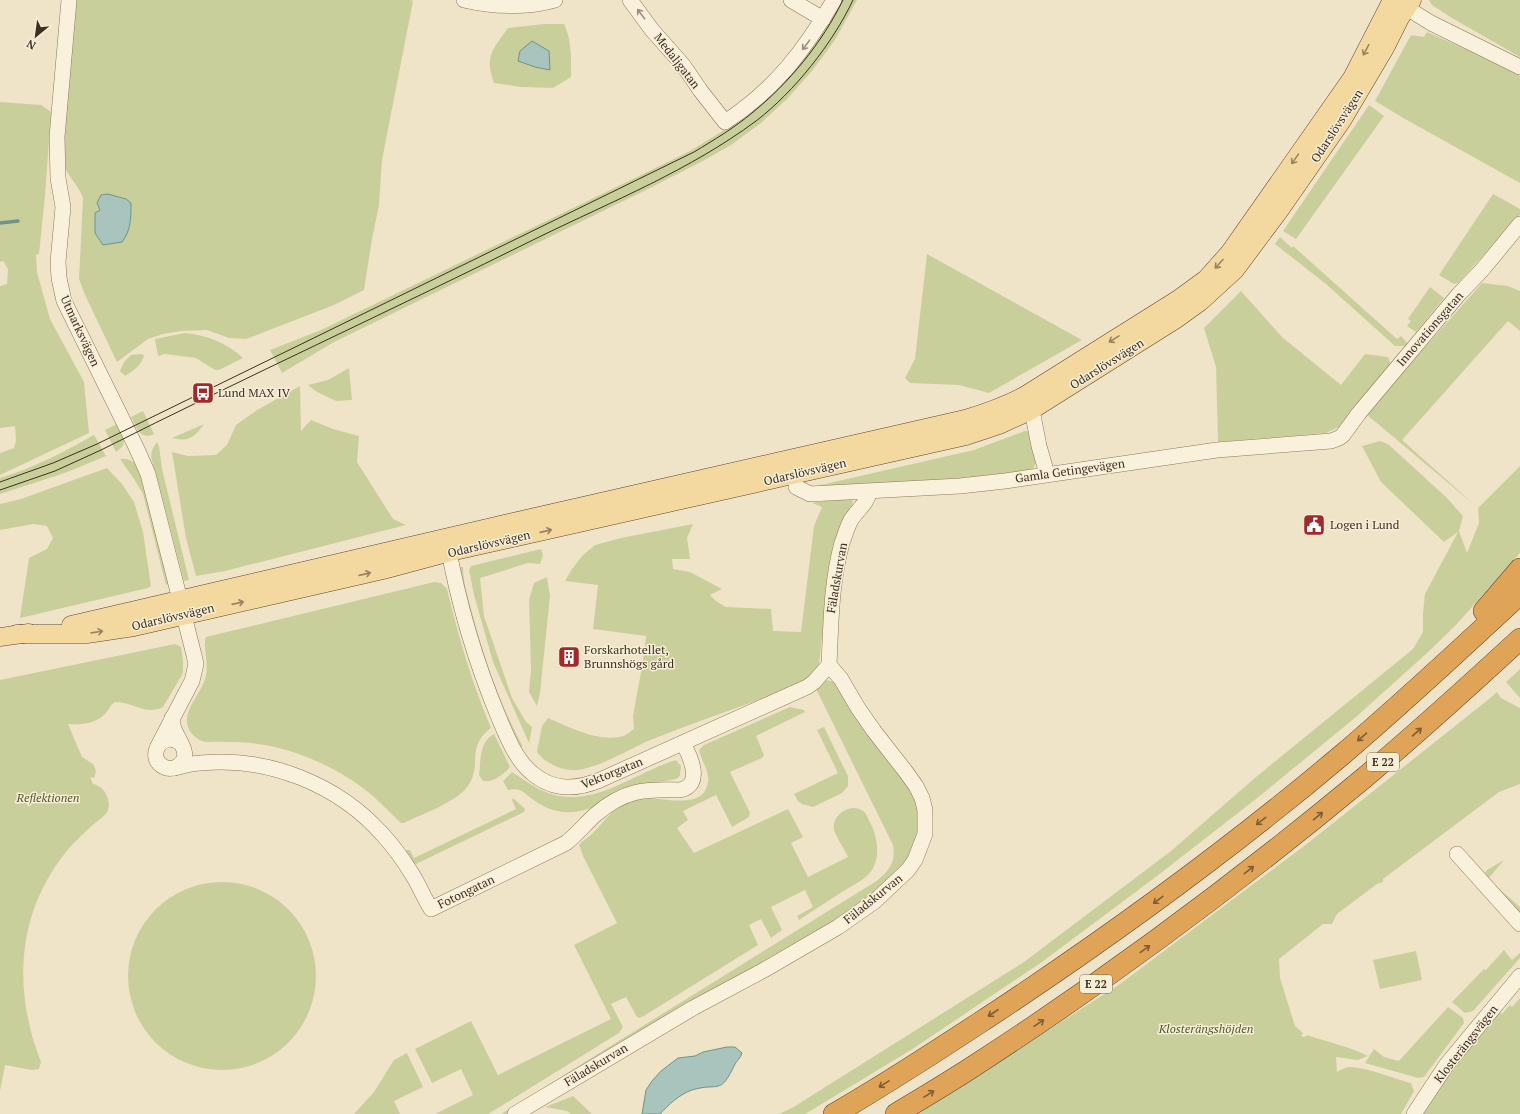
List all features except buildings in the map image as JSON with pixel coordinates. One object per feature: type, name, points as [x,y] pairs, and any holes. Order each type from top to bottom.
[{"type":"highway","points":[[1423,684],[1520,569]]},
{"type":"highway","name":"E 22","points":[[834,1114],[952,1040],[1049,976],[1151,905],[1291,797],[1344,753],[1423,684],[1520,594]]},
{"type":"highway","name":"E 22","points":[[896,1114],[979,1063],[1074,1000],[1182,922],[1365,777],[1520,639]]},
{"type":"highway","points":[[1475,680],[1520,647]]},
{"type":"main road","name":"Odarslövsvägen","points":[[8,636],[86,634],[134,627],[182,608],[382,570],[448,545],[966,436],[999,425],[1028,403],[1175,320],[1200,302],[1235,270],[1266,229],[1343,119],[1385,48],[1400,18],[1398,2]]},
{"type":"street","name":"Utmarksvägen","points":[[69,0],[57,130],[58,178],[63,207],[58,262],[61,290],[64,301],[134,441],[148,474],[182,608]]},
{"type":"street","points":[[464,0],[522,6],[555,0]]},
{"type":"street","name":"Medaljgatan","points":[[630,0],[652,30],[683,65],[725,122],[748,107],[774,82],[801,52],[823,19]]},
{"type":"street","points":[[790,0],[823,19],[834,0]]},
{"type":"street","points":[[1398,2],[1431,23],[1520,67]]},
{"type":"street","name":"Innovationsgatan","points":[[1343,435],[1359,413],[1520,224]]},
{"type":"street","points":[[1028,403],[1047,474]]},
{"type":"street","name":"Gamla Getingevägen","points":[[804,494],[869,492],[960,486],[1217,450],[1331,441],[1343,435]]},
{"type":"street","name":"Fäladskurvan","points":[[515,1114],[693,1008],[764,970],[838,927],[876,900],[908,870],[915,860],[925,834],[925,810],[922,798],[906,772],[866,720],[841,679],[829,666],[831,610],[837,564],[842,544],[851,521],[868,498],[869,492]]},
{"type":"street","name":"Vektorgatan","points":[[448,545],[467,630],[488,690],[509,739],[517,755],[532,774],[553,785],[566,788],[580,787],[600,780],[807,686],[814,682],[829,666]]},
{"type":"street","points":[[172,718],[174,730],[182,745],[184,759],[181,764],[174,768],[166,768],[158,763],[156,754],[158,746],[172,718],[192,681],[195,668],[194,655],[182,608]]},
{"type":"street","points":[[158,746],[164,740],[170,739],[175,740],[182,745]]},
{"type":"street","name":"Fotongatan","points":[[174,768],[208,762],[249,764],[280,770],[316,784],[335,795],[364,816],[384,836],[413,874],[431,909],[556,849],[579,833],[593,817],[607,805],[622,796],[638,792],[680,790],[686,788],[692,780],[694,771],[683,743]]},
{"type":"street","name":"Fotongatan","points":[[182,745],[197,757],[208,762]]},
{"type":"street","points":[[1457,854],[1520,924]]},
{"type":"street","name":"Klosterängsvägen","points":[[1414,1114],[1455,1054],[1520,976]]},
{"type":"green space","points":[[76,0],[413,1],[382,160],[379,205],[364,290],[334,305],[246,339],[229,338],[207,330],[181,331],[163,334],[148,339],[117,362],[85,295],[79,279],[83,198],[67,171],[64,162],[64,145]]},
{"type":"green space","points":[[839,0],[857,0],[835,40],[812,71],[787,99],[761,123],[731,145],[644,191],[334,342],[282,373],[270,350],[321,330],[690,151],[721,132],[748,111]]},
{"type":"green space","points":[[1429,0],[1520,0],[1520,57],[1452,18],[1432,5]]},
{"type":"green space","points":[[544,24],[564,24],[570,43],[571,77],[553,88],[521,87],[494,83],[491,74],[490,59],[494,48],[508,28]]},
{"type":"green space","points":[[1427,32],[1497,63],[1520,76],[1520,183],[1375,101],[1411,35],[1424,37]]},
{"type":"green space","points":[[0,102],[41,105],[51,112],[39,254],[36,255],[37,272],[50,319],[84,382],[89,433],[0,475],[0,453],[14,448],[16,441],[15,426],[0,428],[0,286],[7,284],[8,269],[3,261],[0,262]]},
{"type":"green space","points":[[1369,105],[1384,116],[1296,239],[1283,231]]},
{"type":"green space","points":[[1493,194],[1520,209],[1520,215],[1458,283],[1454,284],[1439,275]]},
{"type":"green space","points":[[1280,237],[1292,248],[1293,246],[1397,339],[1401,336],[1408,344],[1405,346],[1395,346],[1326,284],[1275,244]]},
{"type":"green space","points":[[927,254],[1082,340],[989,393],[959,385],[910,383],[905,378],[915,359]]},
{"type":"green space","points":[[1482,283],[1508,286],[1520,291],[1520,331],[1508,321],[1402,440],[1478,508],[1366,414]]},
{"type":"green space","points":[[1430,287],[1444,298],[1416,332],[1407,326],[1411,321],[1408,319]]},
{"type":"green space","points":[[1241,291],[1282,337],[1341,385],[1365,354],[1388,357],[1391,365],[1341,426],[1326,433],[1218,442],[1216,367],[1204,328]]},
{"type":"green space","points":[[185,333],[209,338],[223,344],[243,358],[219,370],[215,370],[196,358],[165,354],[158,356],[155,339]]},
{"type":"green space","points":[[131,355],[144,355],[139,365],[125,376],[120,371],[124,362]]},
{"type":"green space","points":[[349,368],[352,400],[336,401],[317,392],[308,385],[328,380]]},
{"type":"green space","points":[[300,386],[301,431],[311,420],[333,429],[359,436],[357,462],[393,519],[406,525],[225,571],[196,576],[186,538],[172,452],[188,456],[216,455],[227,445],[236,425],[257,410]]},
{"type":"green space","points":[[143,411],[154,434],[149,436],[145,436],[139,432],[131,417]]},
{"type":"green space","points":[[117,424],[124,440],[123,446],[116,452],[105,430]]},
{"type":"green space","points":[[204,424],[191,438],[172,438]]},
{"type":"green space","points":[[1028,431],[1036,463],[1032,470],[950,479],[812,487],[974,450]]},
{"type":"green space","points":[[94,435],[106,456],[65,473],[0,494],[0,478],[48,459]]},
{"type":"green space","points":[[1380,441],[1388,444],[1447,498],[1463,516],[1459,531],[1467,553],[1479,523],[1478,508],[1520,466],[1520,553],[1456,625],[1356,717],[1261,795],[1157,876],[1042,962],[911,1050],[805,1114],[779,1114],[792,1108],[1024,962],[1171,851],[1256,777],[1413,649],[1423,632],[1425,594],[1458,532],[1444,542],[1381,482],[1362,446]]},
{"type":"green space","points":[[157,442],[159,446],[162,469],[189,580],[184,581],[151,457],[152,450]]},
{"type":"green space","points":[[120,459],[130,460],[139,466],[170,584],[166,585],[143,494]]},
{"type":"green space","points":[[107,468],[122,484],[134,502],[143,532],[151,586],[148,588],[20,618],[29,558],[47,549],[53,538],[47,526],[33,524],[0,530],[0,504],[21,499]]},
{"type":"green space","points":[[848,498],[853,501],[826,602],[819,664],[809,679],[788,689],[648,741],[610,760],[589,768],[571,770],[561,768],[547,762],[540,756],[537,752],[542,726],[548,718],[595,736],[614,738],[623,736],[634,729],[633,716],[646,636],[593,629],[598,585],[565,581],[583,555],[595,545],[621,538],[693,524],[687,538],[690,559],[672,559],[673,569],[690,572],[722,589],[710,595],[726,607],[771,609],[773,631],[801,632],[814,526],[822,507],[812,503]]},
{"type":"green space","points":[[541,549],[543,555],[540,564],[528,563],[480,578],[484,616],[512,698],[526,722],[532,727],[529,743],[493,662],[474,595],[469,570],[471,566]]},
{"type":"green space","points":[[460,567],[463,567],[467,595],[487,664],[500,698],[523,747],[519,746],[512,735],[472,629]]},
{"type":"green space","points":[[547,577],[550,596],[540,693],[537,706],[529,692],[531,671],[529,600],[534,583]]},
{"type":"green space","points":[[434,582],[441,583],[447,589],[466,659],[477,693],[491,728],[483,735],[476,749],[474,770],[468,786],[456,797],[429,812],[401,823],[364,789],[341,773],[315,760],[269,746],[243,743],[205,742],[192,734],[188,727],[188,713],[205,679],[207,667],[205,645],[206,637]]},
{"type":"green space","name":"Reflektionen","points":[[175,644],[181,647],[183,673],[163,707],[151,710],[115,702],[105,714],[97,720],[83,724],[68,724],[82,757],[93,764],[96,771],[94,778],[90,777],[93,784],[101,787],[104,791],[108,799],[109,808],[107,812],[66,852],[49,876],[37,901],[29,927],[24,954],[23,981],[26,1008],[32,1035],[41,1062],[39,1069],[32,1070],[5,1065],[0,1091],[0,680]]},
{"type":"green space","points":[[1520,669],[1520,698],[1506,682]]},
{"type":"green space","points":[[826,680],[835,682],[914,791],[921,815],[917,840],[903,868],[856,908],[507,1114],[501,1114],[875,882],[888,870],[893,857],[893,845],[816,689]]},
{"type":"green space","name":"Klosterängshöjden","points":[[1497,692],[1501,698],[1520,708],[1520,784],[1499,792],[1383,879],[1383,882],[1377,884],[1337,914],[1332,924],[1323,924],[1279,959],[1280,978],[1295,1026],[1303,1033],[1301,1036],[1305,1037],[1307,1035],[1368,1056],[1358,1060],[1336,1057],[1337,1072],[1348,1067],[1355,1067],[1411,1083],[1414,1091],[1401,1114],[917,1114],[1120,984],[1308,843]]},
{"type":"green space","points":[[790,707],[804,710],[805,712],[756,736],[764,755],[762,758],[730,772],[750,813],[749,817],[732,827],[716,795],[683,811],[688,820],[677,828],[694,853],[788,809],[803,837],[791,843],[808,877],[848,857],[835,833],[834,825],[836,819],[843,812],[853,808],[858,809],[863,811],[871,824],[877,847],[875,864],[867,876],[860,882],[799,920],[797,916],[813,907],[805,890],[771,907],[782,930],[771,938],[761,919],[749,925],[758,945],[642,1017],[637,1017],[626,997],[611,1004],[623,1027],[619,1033],[488,1114],[435,1114],[473,1095],[461,1069],[432,1083],[415,1049],[471,1021],[498,1075],[611,1019],[574,945],[617,923],[583,856],[579,845],[593,833],[618,806],[629,800],[650,798],[687,800],[697,798],[704,792],[708,782],[707,770],[699,750],[704,745]]},
{"type":"green space","points":[[824,727],[848,776],[848,786],[842,793],[813,807],[802,804],[798,801],[794,794],[838,773],[817,730]]},
{"type":"green space","points":[[494,734],[510,767],[491,781],[483,781],[479,775],[483,747],[489,737]]},
{"type":"green space","points":[[676,760],[681,766],[680,775],[678,778],[647,784],[595,807],[573,812],[563,812],[545,807],[520,790],[508,790],[503,781],[512,772],[543,791],[560,796],[578,797],[594,794],[611,788]]},
{"type":"green space","points":[[513,798],[525,809],[524,812],[416,864],[410,863],[404,853],[405,850],[410,850],[414,858],[516,809],[512,800]]},
{"type":"green space","points":[[1504,860],[1488,879],[1520,907],[1520,915],[1483,876],[1487,870]]},
{"type":"green space","points":[[222,882],[240,884],[258,889],[274,898],[288,910],[300,924],[309,940],[314,958],[316,976],[314,994],[309,1012],[300,1028],[288,1042],[274,1054],[258,1063],[240,1068],[222,1070],[204,1068],[186,1063],[170,1054],[156,1042],[144,1028],[135,1012],[130,994],[128,976],[130,958],[135,940],[144,924],[156,910],[170,898],[186,889],[204,884]]},
{"type":"green space","points":[[1504,950],[1512,960],[1520,953],[1520,958],[1473,1011],[1465,1013],[1452,1002],[1484,969],[1486,970]]},
{"type":"green space","points":[[1416,951],[1422,980],[1380,989],[1373,960]]},
{"type":"green space","points":[[1520,998],[1520,1114],[1423,1114],[1453,1069],[1499,1012],[1502,1014],[1510,1005],[1512,1007]]},
{"type":"green space","points":[[1448,1007],[1463,1018],[1464,1023],[1424,1077],[1418,1078],[1365,1063],[1374,1049],[1384,1057],[1399,1061]]},
{"type":"green space","points":[[407,1053],[423,1087],[394,1101],[400,1114],[354,1114],[374,1092],[394,1060]]},
{"type":"green space","points":[[573,1096],[592,1114],[571,1114],[567,1111],[545,1107]]},
{"type":"water","points":[[532,41],[549,51],[550,70],[518,61],[520,51]]},
{"type":"water","points":[[108,194],[126,199],[131,203],[131,219],[129,228],[122,242],[103,245],[95,233],[95,213],[100,210],[97,203],[101,195]]},
{"type":"water","points":[[727,1047],[735,1047],[742,1053],[729,1075],[721,1085],[692,1090],[683,1094],[674,1100],[660,1114],[642,1114],[646,1090],[661,1071],[678,1058],[695,1056],[703,1052]]},
{"type":"waterway","points":[[0,223],[18,221]]},
{"type":"tram line","points":[[0,482],[53,463],[97,444],[694,152],[738,124],[779,89],[815,47],[835,16],[843,0]]},
{"type":"tram line","points":[[0,490],[55,471],[101,450],[650,184],[705,155],[756,121],[784,96],[824,50],[853,0]]},
{"type":"place","name":"Lund MAX IV","points":[[203,393]]},
{"type":"place","name":"Logen i Lund","points":[[1314,525]]},
{"type":"place","name":"Forskarhotellet, Brunnshögs gård","points":[[569,657]]}]
